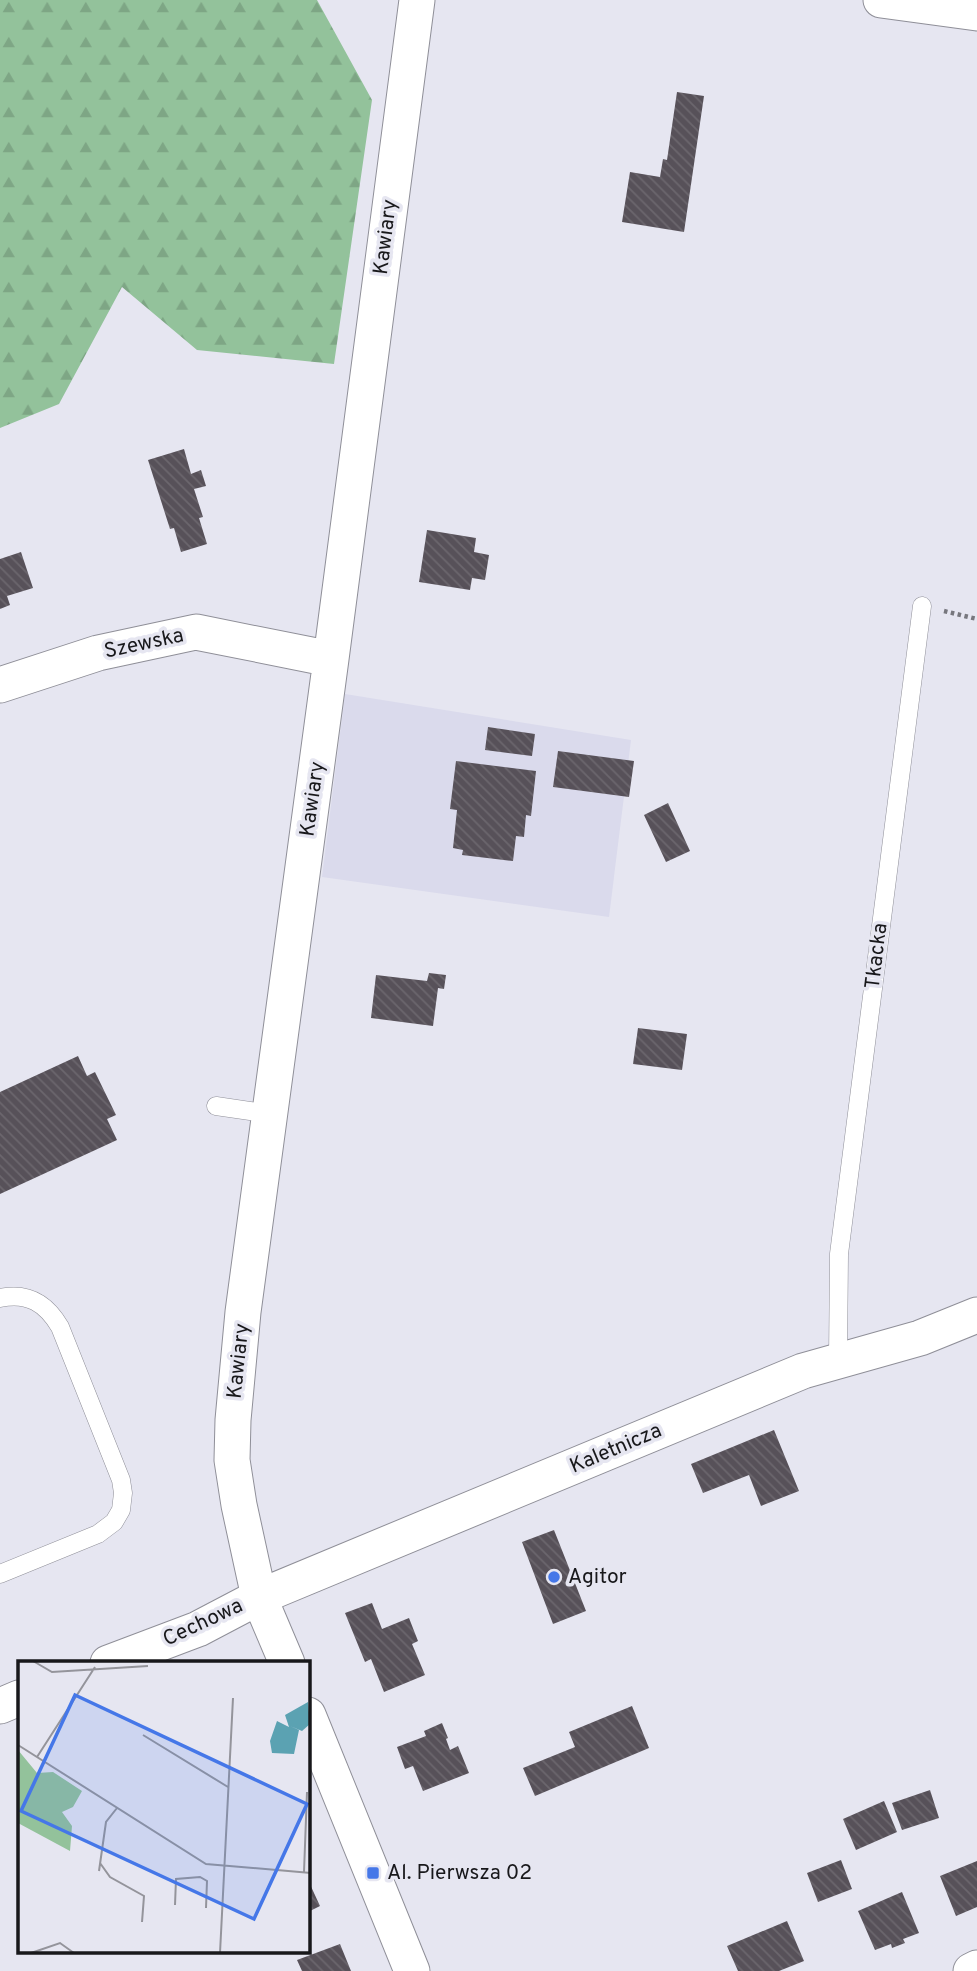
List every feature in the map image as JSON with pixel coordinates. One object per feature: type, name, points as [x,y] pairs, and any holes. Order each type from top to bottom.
[{"type":"street","name":"Kawiary","points":[[285,1661],[259,1597],[232,1460],[233,1420],[243,1312],[417,0]]},
{"type":"street","points":[[881,0],[977,13]]},
{"type":"street","name":"Szewska","points":[[0,685],[98,653],[196,632],[331,659]]},
{"type":"street","name":"Kaletnicza","points":[[259,1597],[803,1371],[920,1338],[977,1315]]},
{"type":"street","name":"Cechowa","points":[[113,1661],[198,1629],[259,1597]]},
{"type":"street","points":[[0,1706],[18,1698]]},
{"type":"street","points":[[310,1720],[412,1971]]},
{"type":"street","points":[[971,1971],[977,1968]]},
{"type":"lane","name":"Tkacka","points":[[838,1361],[839,1254],[922,607]]},
{"type":"lane","points":[[216,1106],[270,1114]]},
{"type":"lane","points":[[0,1298],[26,1298],[46,1307],[53,1314],[115,1463],[123,1493],[121,1510],[114,1522],[98,1534],[0,1574]]},
{"type":"path","points":[[922,607],[977,619]]},
{"type":"shaded area","points":[[345,694],[631,740],[609,917],[322,877]]},
{"type":"green space","points":[[0,0],[317,0],[372,100],[334,364],[197,350],[122,287],[59,404],[0,428]]},
{"type":"building","points":[[677,92],[704,96],[684,232],[622,222],[630,172],[660,177],[663,159],[667,160]]},
{"type":"building","points":[[184,449],[191,474],[201,470],[206,486],[194,489],[203,517],[199,518],[207,544],[181,552],[174,528],[170,529],[148,460]]},
{"type":"building","points":[[427,530],[476,538],[474,552],[489,555],[485,580],[472,578],[470,590],[419,582]]},
{"type":"building","points":[[21,552],[33,588],[7,596],[10,605],[0,609],[0,559]]},
{"type":"building","points":[[488,727],[535,734],[532,756],[485,750]]},
{"type":"building","points":[[558,751],[634,761],[629,797],[553,787]]},
{"type":"building","points":[[456,761],[536,771],[531,816],[526,815],[524,837],[516,836],[513,861],[462,855],[463,850],[453,848],[457,810],[450,809]]},
{"type":"building","points":[[668,803],[690,851],[666,862],[644,815]]},
{"type":"building","points":[[429,973],[446,975],[444,989],[438,988],[433,1026],[371,1018],[376,975],[427,981]]},
{"type":"building","points":[[638,1028],[687,1034],[682,1070],[633,1064]]},
{"type":"building","points":[[78,1056],[87,1076],[95,1072],[116,1115],[107,1119],[117,1140],[0,1194],[0,1092]]},
{"type":"building","points":[[774,1430],[799,1491],[761,1506],[749,1475],[703,1493],[691,1464]]},
{"type":"building","name":"Agitor","points":[[554,1530],[586,1611],[553,1624],[522,1542]]},
{"type":"building","points":[[372,1603],[382,1629],[409,1618],[418,1641],[412,1644],[425,1675],[384,1692],[371,1659],[365,1662],[345,1613]]},
{"type":"building","points":[[632,1706],[649,1748],[535,1796],[523,1768],[575,1747],[569,1732]]},
{"type":"building","points":[[442,1723],[450,1750],[458,1746],[469,1773],[423,1791],[413,1766],[405,1769],[397,1747],[426,1736],[424,1731]]},
{"type":"building","points":[[930,1790],[939,1818],[902,1830],[892,1803]]},
{"type":"building","points":[[884,1801],[897,1832],[856,1850],[843,1819]]},
{"type":"building","points":[[841,1860],[852,1889],[818,1902],[807,1873]]},
{"type":"building","points":[[977,1861],[977,1907],[956,1916],[940,1876]]},
{"type":"building","points":[[310,1884],[320,1906],[310,1911]]},
{"type":"building","points":[[902,1892],[919,1933],[903,1939],[905,1943],[892,1948],[891,1944],[875,1950],[858,1911]]},
{"type":"building","points":[[787,1921],[804,1961],[779,1971],[738,1971],[727,1946]]},
{"type":"building","points":[[340,1944],[351,1971],[302,1971],[297,1960]]},
{"type":"place","name":"Agitor","points":[[554,1577]]},
{"type":"place","name":"Al. Pierwsza 02","points":[[373,1873]]}]
